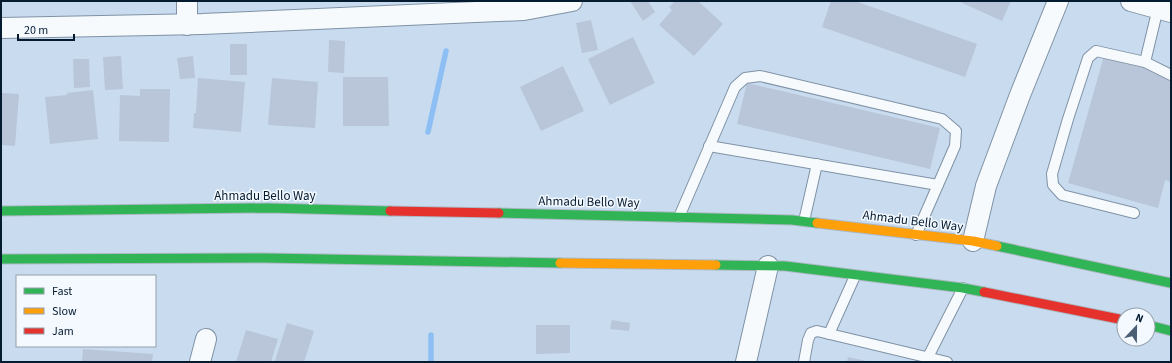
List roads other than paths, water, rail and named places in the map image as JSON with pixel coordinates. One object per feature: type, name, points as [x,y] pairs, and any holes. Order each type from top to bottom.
[{"type":"main road","name":"Ahmadu Bello Way","points":[[1,211],[267,208],[792,220],[916,236],[972,241],[1171,283]]},
{"type":"main road","points":[[1,259],[264,258],[786,266],[855,276],[963,288],[1116,318]]},
{"type":"main road","points":[[1156,327],[1171,331]]},
{"type":"street","points":[[187,1],[187,25]]},
{"type":"street","points":[[1,28],[187,25],[524,10],[572,1]]},
{"type":"street","points":[[972,241],[986,186],[1020,94],[1058,1]]},
{"type":"street","points":[[1131,1],[1164,10]]},
{"type":"street","points":[[746,362],[768,266]]},
{"type":"street","points":[[200,362],[206,339]]},
{"type":"lane","points":[[1145,62],[1164,10]]},
{"type":"lane","points":[[1134,214],[1062,195],[1053,185],[1052,174],[1088,58],[1096,51],[1145,62],[1171,75]]},
{"type":"lane","points":[[679,217],[735,87],[745,78],[760,76],[942,119],[956,131],[955,146],[916,236]]},
{"type":"lane","points":[[709,146],[938,185]]},
{"type":"lane","points":[[804,221],[817,164]]},
{"type":"lane","points":[[829,334],[855,276]]},
{"type":"lane","points":[[928,357],[963,288]]},
{"type":"lane","points":[[804,362],[808,340],[811,333],[817,331],[947,362]]},
{"type":"waterway","points":[[428,132],[446,51]]},
{"type":"waterway","points":[[431,335],[431,362]]}]
